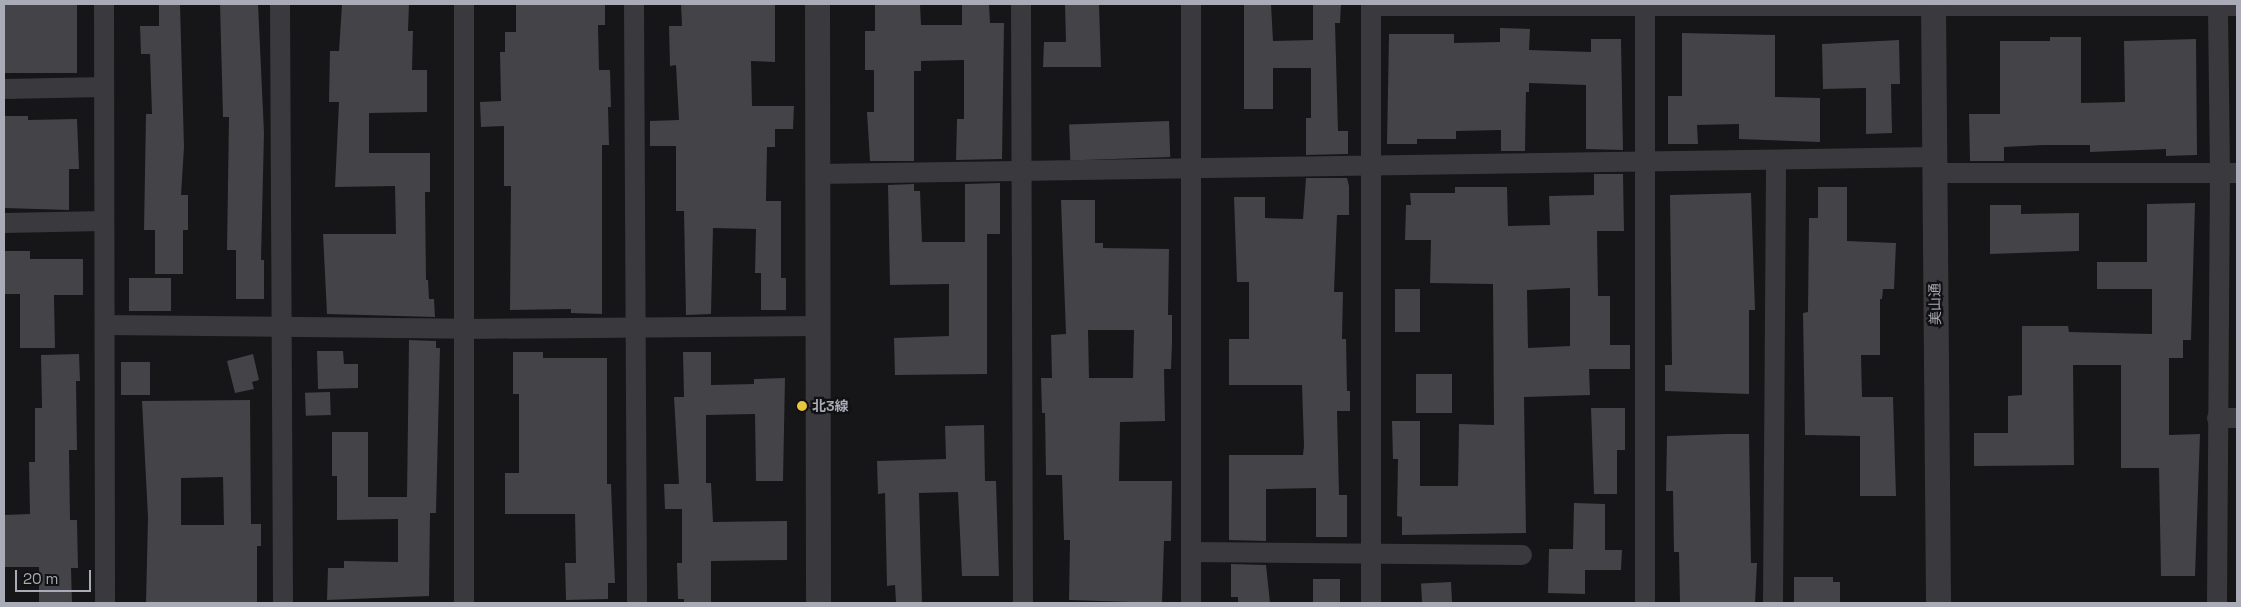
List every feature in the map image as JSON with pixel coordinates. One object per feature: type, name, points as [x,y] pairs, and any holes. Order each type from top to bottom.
[{"type":"street","points":[[104,4],[106,603]]},
{"type":"street","points":[[280,4],[283,603]]},
{"type":"street","points":[[464,4],[464,603]]},
{"type":"street","points":[[634,4],[637,603]]},
{"type":"street","points":[[817,4],[818,603]]},
{"type":"street","points":[[1021,4],[1022,603]]},
{"type":"street","points":[[1191,4],[1191,603]]},
{"type":"street","points":[[1371,603],[1371,5],[1933,4],[2224,6],[2229,173],[2217,418],[2217,603]]},
{"type":"street","name":"美山通","points":[[1933,4],[1938,603]]},
{"type":"street","points":[[1645,5],[1645,603]]},
{"type":"street","points":[[4,89],[104,87]]},
{"type":"street","points":[[817,174],[1776,160],[2229,173]]},
{"type":"street","points":[[1773,603],[1776,160]]},
{"type":"street","points":[[4,222],[104,221]]},
{"type":"street","points":[[104,325],[465,329],[817,326]]},
{"type":"street","points":[[2217,418],[2237,418]]},
{"type":"street","points":[[1191,552],[1522,555]]},
{"type":"building","points":[[4,4],[77,4],[77,73],[4,73]]},
{"type":"building","points":[[159,4],[180,4],[184,147],[181,195],[188,195],[188,230],[183,230],[183,274],[155,274],[155,230],[144,230],[146,114],[152,114],[150,54],[141,54],[140,26],[159,26]]},
{"type":"building","points":[[220,4],[258,4],[264,133],[261,260],[264,260],[264,299],[236,299],[236,250],[227,250],[229,117],[223,117]]},
{"type":"building","points":[[342,4],[409,4],[408,31],[413,31],[412,70],[427,70],[427,112],[369,113],[369,153],[430,153],[430,192],[425,192],[426,280],[428,280],[429,299],[434,299],[435,317],[327,314],[323,234],[396,234],[395,186],[335,187],[339,102],[329,102],[330,51],[339,51]]},
{"type":"building","points":[[516,4],[605,4],[605,25],[598,25],[599,70],[610,70],[611,107],[608,107],[609,145],[602,145],[602,314],[571,313],[571,309],[510,310],[511,186],[504,186],[504,126],[481,127],[480,102],[501,101],[500,52],[505,52],[505,32],[516,32]]},
{"type":"building","points":[[681,4],[775,4],[775,62],[751,61],[752,106],[794,106],[793,129],[775,129],[775,147],[767,147],[766,201],[781,201],[781,278],[786,278],[786,310],[761,310],[761,273],[755,273],[756,229],[713,228],[711,314],[686,315],[684,211],[676,211],[676,146],[650,146],[650,121],[679,120],[676,65],[670,66],[669,26],[682,26]]},
{"type":"building","points":[[875,4],[920,4],[921,25],[962,25],[962,4],[989,4],[990,23],[1004,23],[1002,159],[956,160],[957,119],[964,119],[964,60],[921,61],[921,71],[914,71],[914,161],[870,161],[867,112],[874,112],[874,70],[865,70],[865,31],[875,31]]},
{"type":"building","points":[[1065,4],[1099,4],[1101,67],[1043,67],[1044,42],[1066,42]]},
{"type":"building","points":[[1244,4],[1271,4],[1273,41],[1313,40],[1313,4],[1341,4],[1340,23],[1335,23],[1338,131],[1348,131],[1348,154],[1306,155],[1306,118],[1311,118],[1311,68],[1273,68],[1273,109],[1244,109]]},
{"type":"building","points":[[1500,28],[1530,29],[1529,50],[1591,52],[1591,39],[1621,39],[1623,150],[1586,149],[1586,85],[1529,83],[1529,92],[1526,92],[1525,151],[1501,151],[1501,130],[1456,131],[1456,139],[1417,139],[1417,144],[1387,144],[1389,34],[1454,34],[1454,43],[1500,42]]},
{"type":"building","points":[[1682,33],[1775,35],[1775,97],[1820,98],[1820,142],[1739,139],[1739,124],[1697,125],[1698,144],[1668,144],[1668,96],[1682,96]]},
{"type":"building","points":[[2050,37],[2081,37],[2081,103],[2125,102],[2124,41],[2196,39],[2197,155],[2166,156],[2166,149],[2090,152],[2090,145],[2044,145],[2004,147],[2004,161],[1970,161],[1969,114],[2000,114],[2000,41],[2050,41]]},
{"type":"building","points":[[1899,40],[1900,84],[1891,84],[1892,133],[1866,134],[1866,88],[1823,89],[1822,44]]},
{"type":"building","points":[[4,116],[28,116],[28,120],[77,119],[79,169],[69,169],[69,210],[4,208]]},
{"type":"building","points":[[1169,121],[1170,157],[1070,160],[1069,124]]},
{"type":"building","points":[[1594,174],[1623,174],[1624,231],[1597,231],[1598,296],[1610,296],[1610,345],[1630,345],[1630,369],[1589,369],[1590,395],[1524,397],[1526,533],[1402,535],[1402,517],[1397,516],[1398,459],[1393,459],[1392,421],[1420,421],[1420,486],[1458,486],[1459,424],[1494,425],[1493,284],[1430,283],[1431,240],[1405,240],[1406,205],[1411,205],[1410,193],[1455,193],[1455,187],[1507,187],[1508,226],[1550,225],[1549,196],[1594,195]],"holes":[[[1570,288],[1570,346],[1528,348],[1527,290]]]},
{"type":"building","points":[[1306,178],[1347,178],[1349,186],[1349,215],[1337,215],[1334,292],[1343,292],[1342,339],[1346,339],[1347,391],[1350,391],[1350,411],[1337,411],[1339,495],[1347,495],[1347,537],[1316,537],[1316,488],[1266,489],[1266,541],[1229,540],[1229,455],[1303,455],[1304,446],[1302,385],[1229,385],[1229,339],[1249,339],[1249,282],[1237,282],[1234,197],[1265,197],[1265,218],[1303,219]]},
{"type":"building","points":[[1000,183],[1000,234],[987,234],[987,374],[895,375],[894,338],[949,336],[949,284],[890,285],[888,185],[914,184],[914,191],[920,191],[922,242],[965,242],[965,184]]},
{"type":"building","points":[[1818,187],[1847,187],[1847,241],[1896,243],[1894,289],[1883,289],[1882,299],[1880,299],[1880,355],[1861,355],[1862,397],[1893,397],[1896,496],[1860,496],[1860,436],[1805,435],[1803,313],[1808,312],[1809,218],[1818,218]]},
{"type":"building","points":[[1751,193],[1755,310],[1749,310],[1749,394],[1665,391],[1665,365],[1672,365],[1670,195]]},
{"type":"building","points":[[1061,200],[1095,200],[1095,243],[1103,243],[1103,248],[1169,249],[1168,315],[1172,315],[1172,343],[1171,369],[1164,369],[1165,421],[1120,422],[1119,481],[1172,481],[1171,541],[1164,541],[1162,603],[1069,600],[1070,540],[1064,540],[1062,475],[1046,475],[1045,413],[1042,413],[1041,378],[1052,378],[1051,335],[1066,334]],"holes":[[[1088,330],[1134,330],[1133,378],[1089,378]]]},
{"type":"building","points":[[2195,203],[2191,340],[2183,340],[2183,358],[2169,358],[2169,435],[2200,434],[2195,576],[2161,576],[2159,468],[2121,468],[2121,365],[2073,365],[2074,465],[1974,466],[1974,433],[2008,433],[2008,396],[2022,395],[2022,326],[2068,326],[2069,332],[2152,334],[2152,289],[2097,289],[2097,262],[2147,262],[2147,204]]},
{"type":"building","points":[[1990,205],[2021,205],[2021,214],[2079,213],[2079,251],[1990,254]]},
{"type":"building","points":[[4,251],[30,251],[30,259],[83,259],[83,295],[54,295],[55,348],[20,348],[20,294],[4,294]]},
{"type":"building","points":[[129,278],[171,278],[171,311],[129,311]]},
{"type":"building","points":[[1395,289],[1420,289],[1420,332],[1395,332]]},
{"type":"building","points":[[409,340],[436,341],[436,348],[440,348],[436,513],[430,513],[429,596],[327,600],[328,568],[344,568],[344,561],[398,562],[398,519],[337,520],[337,476],[332,476],[332,432],[368,432],[368,497],[407,497]]},
{"type":"building","points":[[317,351],[343,351],[344,364],[358,364],[358,388],[318,389]]},
{"type":"building","points":[[513,352],[543,352],[543,358],[607,358],[607,484],[611,484],[615,583],[608,583],[608,599],[566,600],[565,563],[576,563],[575,514],[505,514],[505,473],[519,473],[519,394],[513,394]]},
{"type":"building","points":[[683,352],[711,352],[711,385],[754,384],[754,379],[785,378],[783,481],[756,481],[755,414],[706,415],[706,483],[711,483],[713,522],[787,521],[787,560],[711,561],[711,603],[684,603],[684,599],[678,599],[677,563],[682,563],[682,509],[665,509],[664,484],[679,484],[674,397],[684,397]]},
{"type":"building","points":[[79,354],[80,381],[76,381],[77,450],[69,450],[70,520],[77,520],[78,568],[71,568],[72,603],[39,603],[39,567],[4,567],[4,515],[30,514],[29,462],[35,462],[35,408],[42,408],[41,355]]},
{"type":"building","points":[[253,354],[259,380],[252,382],[254,389],[235,393],[227,361]]},
{"type":"building","points":[[121,362],[150,362],[150,395],[121,395]]},
{"type":"building","points":[[1416,374],[1452,374],[1452,413],[1416,413]]},
{"type":"building","points":[[330,392],[331,415],[306,416],[305,393]]},
{"type":"building","points":[[250,400],[251,524],[261,524],[261,546],[257,546],[257,603],[146,603],[148,517],[142,401]],"holes":[[[223,477],[224,525],[181,525],[181,478]]]},
{"type":"building","points":[[1591,408],[1625,408],[1625,450],[1617,450],[1617,494],[1594,494]]},
{"type":"building","points":[[984,425],[985,481],[996,481],[999,576],[962,576],[958,492],[919,493],[922,603],[896,603],[895,585],[887,586],[885,493],[878,494],[877,461],[946,459],[945,426]]},
{"type":"building","points":[[1749,434],[1751,563],[1757,563],[1755,603],[1680,603],[1679,552],[1674,552],[1673,491],[1666,491],[1667,436]]},
{"type":"building","points":[[1574,503],[1605,504],[1605,550],[1622,550],[1621,570],[1585,570],[1585,594],[1548,593],[1549,549],[1573,549]]},
{"type":"building","points":[[1231,564],[1266,565],[1270,603],[1238,603],[1238,597],[1231,597]]},
{"type":"building","points":[[1794,577],[1833,577],[1833,582],[1840,582],[1840,603],[1794,603]]},
{"type":"building","points":[[1313,579],[1340,579],[1340,603],[1313,603]]},
{"type":"building","points":[[1451,582],[1452,603],[1422,603],[1421,584]]},
{"type":"place","name":"北3線","points":[[802,406]]}]
